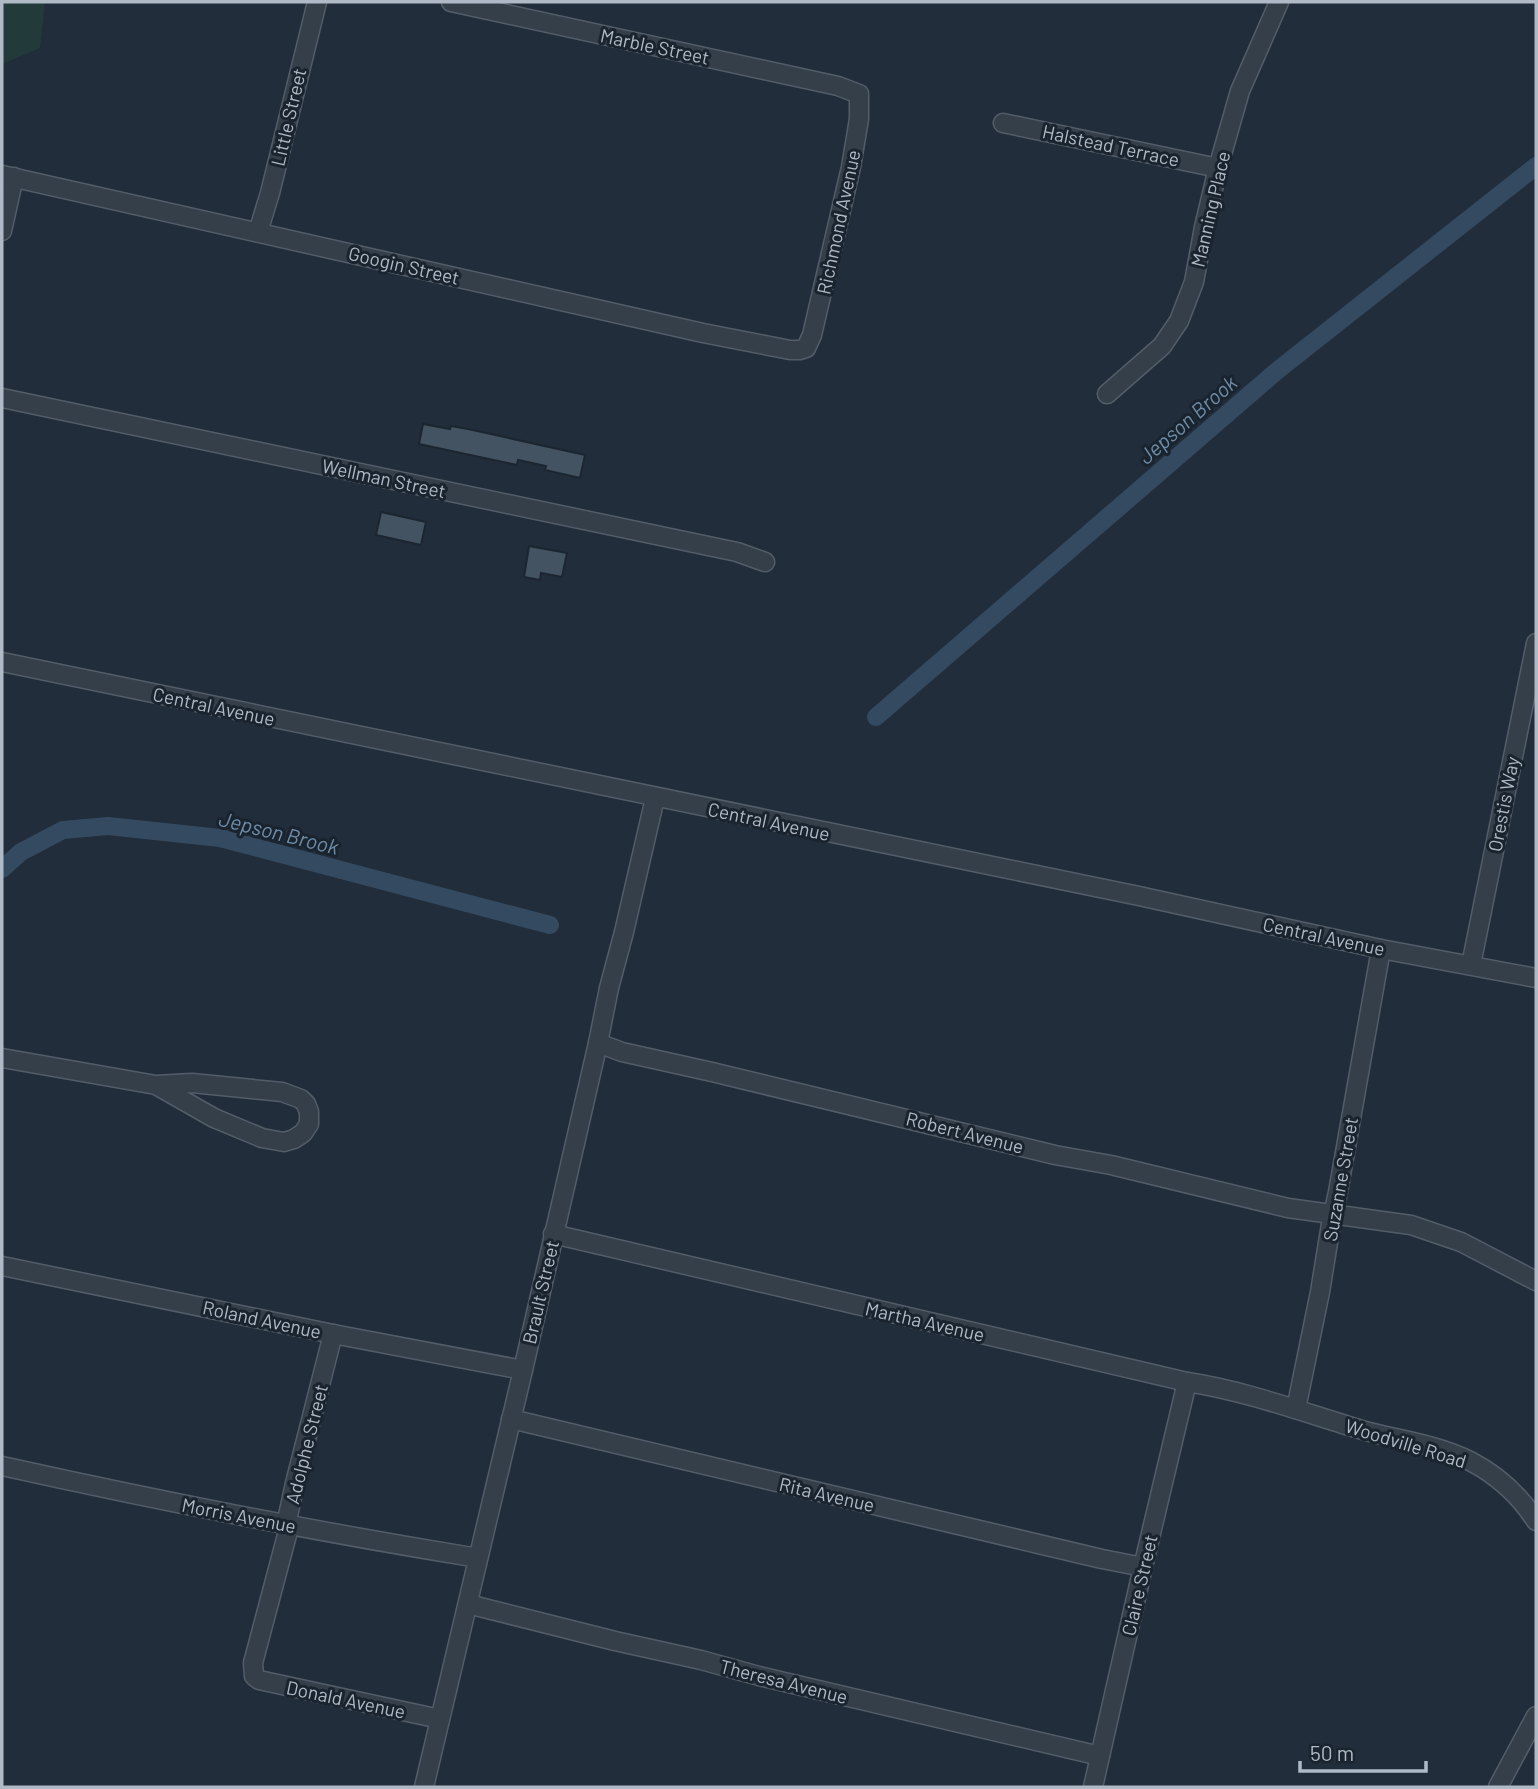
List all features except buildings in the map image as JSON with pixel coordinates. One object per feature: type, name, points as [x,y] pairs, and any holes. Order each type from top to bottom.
[{"type":"street","name":"Little Street","points":[[258,232],[317,2]]},
{"type":"street","name":"Marble Street","points":[[451,2],[799,77],[859,94]]},
{"type":"street","name":"Manning Place","points":[[1107,394],[1162,346],[1179,321],[1194,282],[1218,168],[1240,91],[1279,2]]},
{"type":"street","name":"Richmond Avenue","points":[[806,348],[813,335],[851,167],[859,119],[859,94]]},
{"type":"street","name":"Halstead Terrace","points":[[1003,123],[1218,168]]},
{"type":"street","name":"Googin Street","points":[[8,176],[703,333],[790,350],[806,348]]},
{"type":"street","points":[[2,230],[8,176]]},
{"type":"street","name":"Wellman Street","points":[[2,398],[724,549],[765,562]]},
{"type":"street","name":"Orestis Way","points":[[1471,965],[1536,643]]},
{"type":"street","name":"Central Avenue","points":[[2,662],[1536,978]]},
{"type":"street","name":"Brault Street","points":[[424,1787],[655,797]]},
{"type":"street","name":"Suzanne Street","points":[[1296,1409],[1320,1292],[1381,948]]},
{"type":"street","name":"Robert Avenue","points":[[598,1043],[622,1052],[1288,1208],[1411,1225],[1461,1242],[1536,1281]]},
{"type":"street","points":[[2,1058],[156,1085],[192,1083],[282,1092],[301,1099],[306,1104],[309,1124],[303,1133],[284,1142],[262,1138],[214,1118],[156,1085]]},
{"type":"street","name":"Martha Avenue","points":[[553,1234],[1207,1385],[1296,1409]]},
{"type":"street","name":"Roland Avenue","points":[[2,1266],[523,1370]]},
{"type":"street","name":"Adolphe Street","points":[[254,1676],[253,1663],[333,1334]]},
{"type":"street","name":"Claire Street","points":[[1093,1787],[1187,1382]]},
{"type":"street","name":"Woodville Road","points":[[1296,1409],[1428,1446],[1471,1462],[1493,1475],[1512,1492],[1536,1521]]},
{"type":"street","name":"Rita Avenue","points":[[511,1419],[1143,1567]]},
{"type":"street","name":"Morris Avenue","points":[[2,1466],[102,1489],[286,1525],[478,1558]]},
{"type":"street","name":"Theresa Avenue","points":[[468,1604],[1100,1756]]},
{"type":"street","name":"Donald Avenue","points":[[254,1676],[259,1680],[440,1719]]},
{"type":"street","points":[[1498,1787],[1536,1716]]},
{"type":"green space","points":[[2,2],[45,2],[40,48],[2,64]]},
{"type":"waterway","name":"Jepson Brook","points":[[876,717],[1278,370],[1536,166]]},
{"type":"waterway","name":"Jepson Brook","points":[[2,869],[21,852],[63,830],[108,826],[220,838],[550,925]]}]
